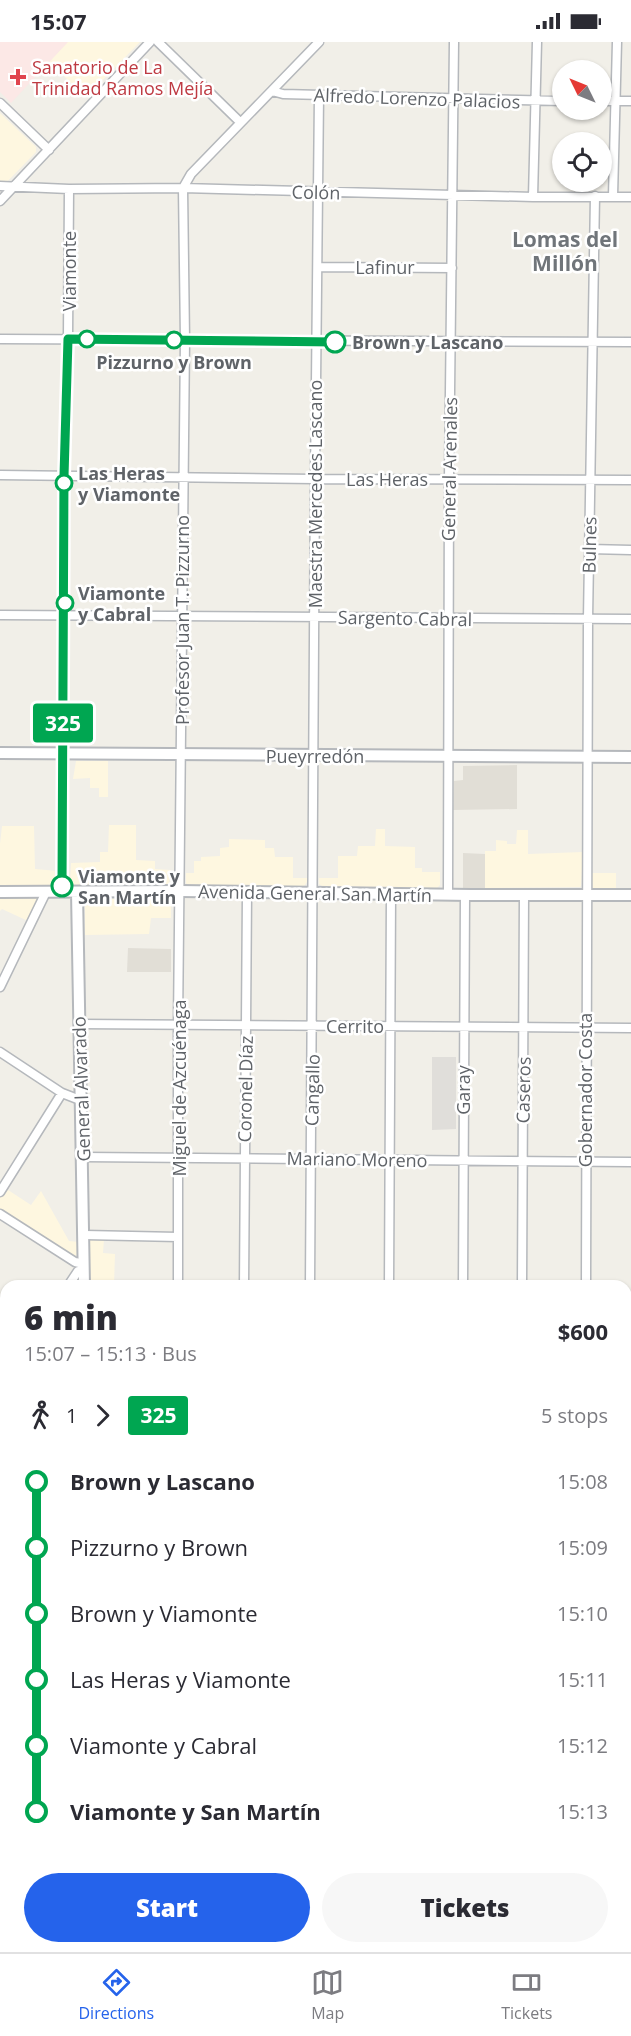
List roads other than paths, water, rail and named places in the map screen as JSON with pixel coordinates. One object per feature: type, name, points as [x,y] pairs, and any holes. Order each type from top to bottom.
[{"type":"street","points":[[0,201],[150,42]]},
{"type":"street","points":[[158,42],[240,122]]},
{"type":"street","points":[[183,188],[191,174],[319,42]]},
{"type":"street","name":"General Arenales","points":[[448,895],[448,619],[454,42]]},
{"type":"street","points":[[533,197],[537,42]]},
{"type":"street","points":[[613,196],[617,42]]},
{"type":"street","name":"Alfredo Lorenzo Palacios","points":[[272,91],[283,94],[552,101]]},
{"type":"street","name":"Maestra Mercedes Lascano","points":[[313,894],[319,95]]},
{"type":"street","points":[[615,101],[631,101]]},
{"type":"street","points":[[0,103],[49,150]]},
{"type":"street","name":"Colón","points":[[0,186],[631,197]]},
{"type":"street","name":"Profesor Juan T. Pizzurno","points":[[180,891],[185,340],[183,188]]},
{"type":"street","name":"Viamonte","points":[[62,892],[64,476],[69,189]]},
{"type":"street","name":"Bulnes","points":[[587,895],[589,479],[595,196]]},
{"type":"street","name":"Lafinur","points":[[318,267],[452,268]]},
{"type":"street","points":[[0,339],[631,342]]},
{"type":"street","name":"Las Heras","points":[[0,475],[631,480]]},
{"type":"street","points":[[589,549],[631,550]]},
{"type":"street","name":"Sargento Cabral","points":[[0,615],[631,619]]},
{"type":"street","name":"Pueyrredón","points":[[0,753],[631,757]]},
{"type":"street","name":"Avenida General San Martín","points":[[0,892],[180,891],[391,895],[631,895]]},
{"type":"street","name":"Miguel de Azcuénaga","points":[[178,1280],[180,891]]},
{"type":"street","points":[[0,987],[46,892]]},
{"type":"street","name":"General Alvarado","points":[[77,892],[80,1100],[85,1235],[84,1280]]},
{"type":"street","name":"Coronel Díaz","points":[[244,1280],[247,893]]},
{"type":"street","name":"Cangallo","points":[[310,1280],[313,894]]},
{"type":"street","points":[[389,1280],[391,895]]},
{"type":"street","name":"Garay","points":[[464,1280],[465,895]]},
{"type":"street","name":"Caseros","points":[[522,1280],[524,895]]},
{"type":"street","name":"Gobernador Costa","points":[[586,1280],[587,895]]},
{"type":"street","name":"Cerrito","points":[[79,1024],[631,1028]]},
{"type":"street","points":[[0,1052],[62,1093],[80,1100]]},
{"type":"street","points":[[0,1192],[62,1093]]},
{"type":"street","name":"Mariano Moreno","points":[[83,1157],[631,1162]]},
{"type":"street","points":[[0,1214],[84,1267],[72,1280]]},
{"type":"street","points":[[85,1235],[178,1237]]},
{"type":"place","name":"Sanatorio de La Trinidad Ramos Mejía","points":[[18,77]]},
{"type":"place","name":"Pizzurno y Brown","points":[[174,340]]},
{"type":"place","name":"Brown y Lascano","points":[[335,342]]},
{"type":"place","name":"Las Heras y Viamonte","points":[[64,483]]},
{"type":"place","name":"Viamonte y Cabral","points":[[65,603]]},
{"type":"place","name":"Viamonte y San Martín","points":[[62,886]]},
{"type":"district","name":"Lomas del Millón","points":[[565,251]]}]
